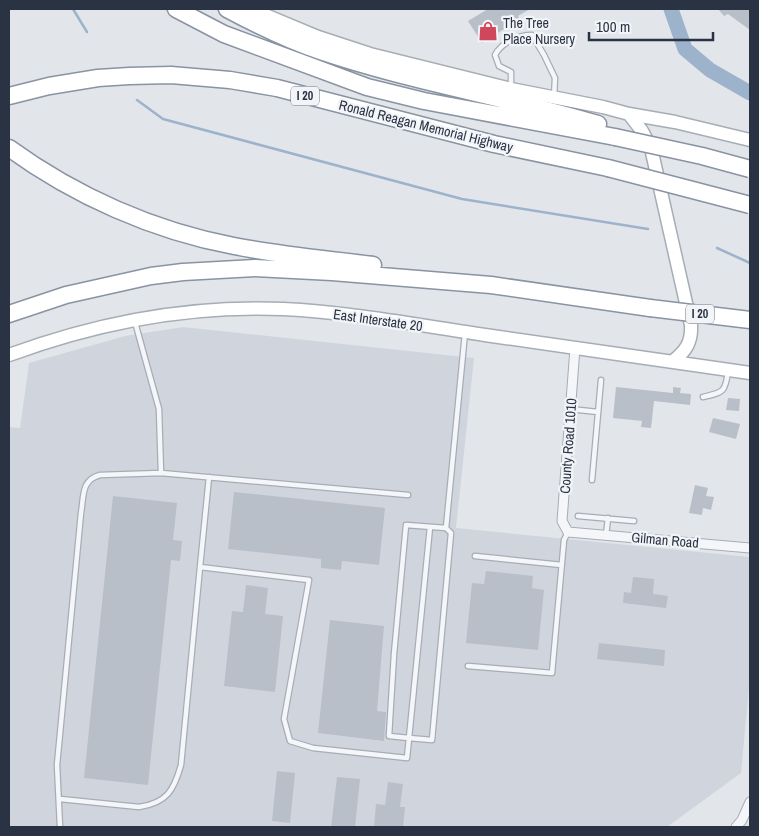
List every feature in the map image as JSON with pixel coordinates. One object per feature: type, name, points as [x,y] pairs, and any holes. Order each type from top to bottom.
[{"type":"highway","points":[[176,9],[224,34],[367,88],[470,110],[616,133]]},
{"type":"highway","points":[[227,9],[275,33],[332,55],[435,83],[560,113],[616,133],[750,169]]},
{"type":"highway","name":"Ronald Reagan Memorial Highway","points":[[9,96],[49,86],[98,78],[171,75],[230,80],[277,88],[494,144],[608,168],[750,205]]},
{"type":"highway","points":[[15,153],[67,184],[121,212],[207,240],[263,250],[385,266],[491,285]]},
{"type":"highway","name":"I 20","points":[[9,314],[66,295],[151,276],[231,268],[255,268],[491,285],[750,320]]},
{"type":"main road","points":[[257,10],[318,37],[370,54],[511,89],[676,122],[750,140]]},
{"type":"main road","points":[[629,114],[642,131],[651,148],[691,325],[690,342],[683,354],[673,361]]},
{"type":"main road","name":"East Interstate 20","points":[[9,355],[75,333],[170,314],[212,310],[282,310],[330,314],[465,332],[750,373]]},
{"type":"street","name":"County Road 1010","points":[[568,532],[562,521],[575,348]]},
{"type":"street","name":"Gilman Road","points":[[568,532],[750,548]]},
{"type":"street","points":[[736,827],[742,820],[750,802]]},
{"type":"lane","points":[[511,89],[511,72],[499,66],[495,56],[498,49],[521,35],[532,36],[555,78],[554,98]]},
{"type":"lane","points":[[135,320],[159,409],[161,473]]},
{"type":"lane","points":[[446,528],[465,332]]},
{"type":"lane","points":[[703,397],[722,392],[726,388],[731,371]]},
{"type":"lane","points":[[592,480],[601,380]]},
{"type":"lane","points":[[570,409],[598,412]]},
{"type":"lane","points":[[60,827],[57,765],[81,513],[86,483],[100,474],[161,473],[408,495]]},
{"type":"lane","points":[[60,799],[139,807],[151,805],[162,800],[175,785],[181,765],[209,477]]},
{"type":"lane","points":[[578,516],[634,521]]},
{"type":"lane","points":[[606,535],[608,518]]},
{"type":"lane","points":[[406,524],[430,527],[446,528],[451,533],[432,740],[388,736],[406,524]]},
{"type":"lane","points":[[200,568],[309,580],[284,719],[290,740],[312,748],[407,758],[430,527]]},
{"type":"lane","points":[[468,666],[552,673],[564,540],[568,532]]},
{"type":"lane","points":[[475,556],[562,565]]},
{"type":"shaded area","points":[[183,327],[474,358],[456,528],[750,557],[750,678],[741,773],[667,827],[9,827],[9,427],[20,428],[29,363],[125,336]]},
{"type":"building","name":"The Tree Place Nursery","points":[[488,9],[530,9],[518,16],[520,19],[482,43],[468,21]]},
{"type":"building","points":[[718,9],[750,9],[750,30],[728,14],[724,16]]},
{"type":"building","points":[[616,387],[673,393],[673,387],[681,388],[680,393],[691,394],[690,405],[654,401],[651,428],[641,427],[642,421],[613,418]]},
{"type":"building","points":[[728,398],[740,399],[739,411],[726,410]]},
{"type":"building","points":[[713,418],[740,424],[736,439],[709,432]]},
{"type":"building","points":[[695,485],[708,488],[706,496],[714,497],[711,510],[703,508],[702,515],[689,513]]},
{"type":"building","points":[[234,492],[385,508],[379,565],[342,561],[341,570],[321,568],[321,559],[228,549]]},
{"type":"building","points":[[113,496],[177,503],[173,540],[182,541],[180,561],[171,560],[148,785],[84,778]]},
{"type":"building","points":[[486,571],[533,576],[532,588],[544,590],[538,650],[466,643],[472,583],[484,584]]},
{"type":"building","points":[[633,577],[654,579],[653,594],[668,596],[666,608],[623,603],[624,592],[631,593]]},
{"type":"building","points":[[246,585],[268,588],[265,614],[283,616],[275,692],[224,686],[232,611],[243,612]]},
{"type":"building","points":[[330,620],[384,626],[377,711],[386,712],[384,741],[318,733]]},
{"type":"building","points":[[599,643],[665,650],[664,666],[597,659]]},
{"type":"building","points":[[277,771],[295,773],[290,823],[272,821]]},
{"type":"building","points":[[337,777],[360,779],[355,827],[331,827]]},
{"type":"building","points":[[388,782],[403,784],[400,807],[405,807],[403,827],[374,827],[376,804],[385,805]]},
{"type":"waterway","points":[[73,9],[87,32]]},
{"type":"waterway","points":[[671,9],[685,49],[710,70],[750,93]]},
{"type":"waterway","points":[[137,100],[163,119],[462,199],[648,229]]},
{"type":"waterway","points":[[717,248],[750,263]]},
{"type":"place","name":"The Tree Place Nursery","points":[[488,31]]}]
